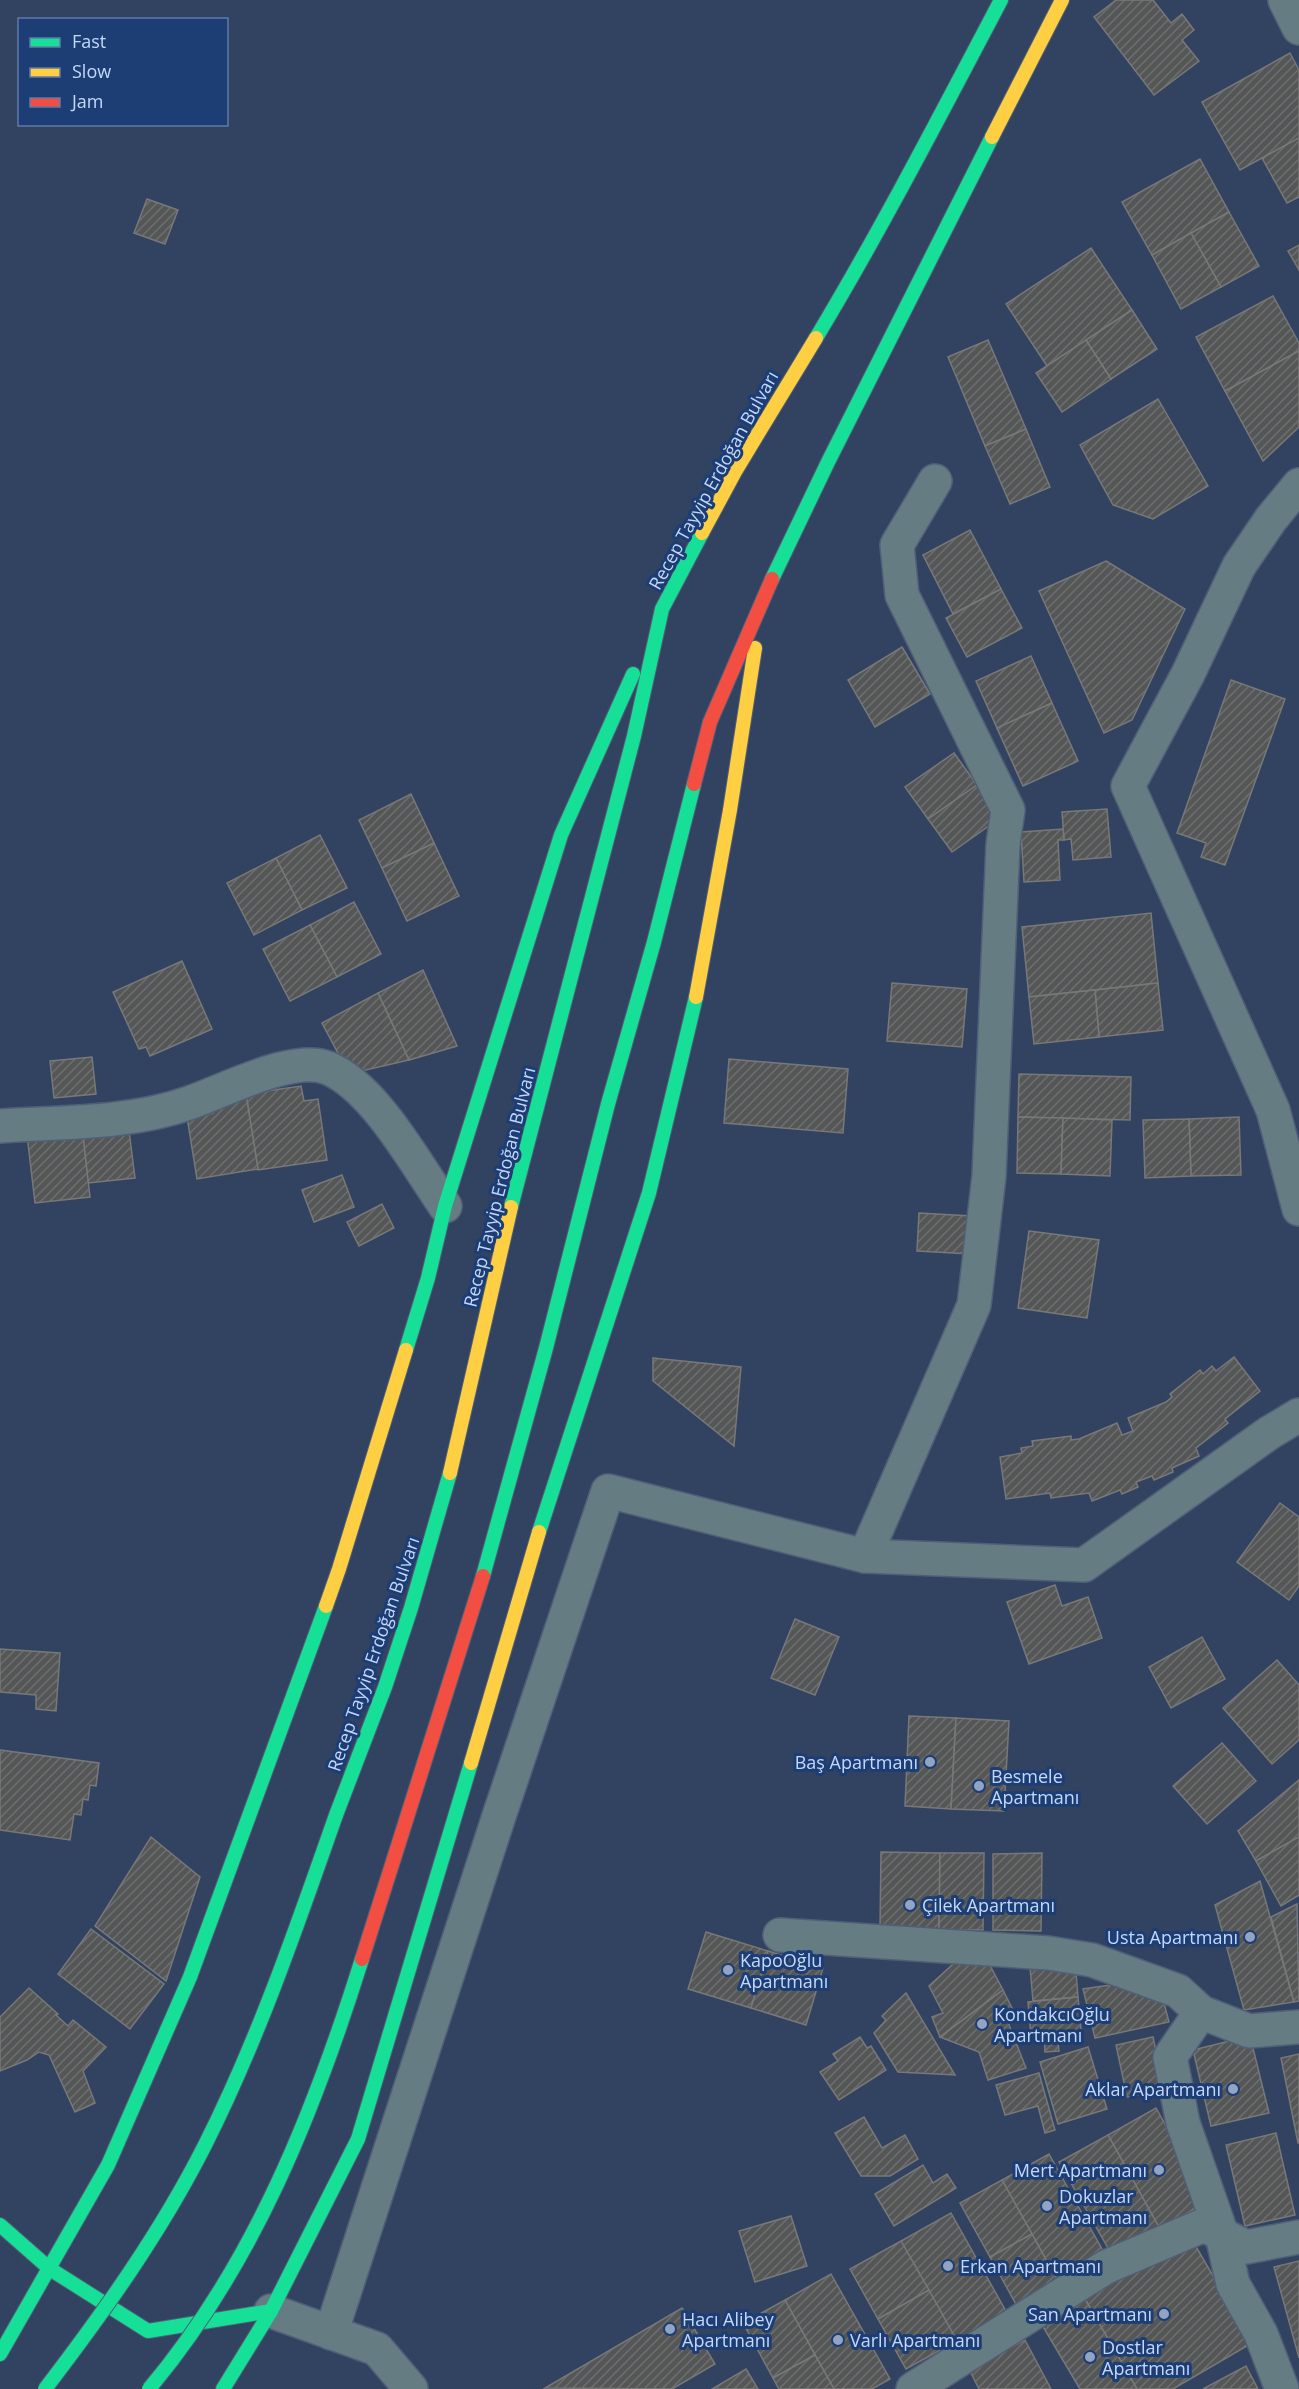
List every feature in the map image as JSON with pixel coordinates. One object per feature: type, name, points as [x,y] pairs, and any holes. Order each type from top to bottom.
[{"type":"main road","name":"Recep Tayyip Erdoğan Bulvarı","points":[[45,2389],[75,2351],[175,2202],[223,2110],[274,1986],[385,1687],[411,1608],[447,1482],[495,1272],[634,736],[662,609],[736,470],[857,270],[1001,0]]},
{"type":"main road","points":[[149,2389],[166,2369],[224,2283],[279,2181],[336,2038],[480,1587],[608,1104],[654,942],[710,722],[762,602],[828,462],[1062,0]]},
{"type":"main road","points":[[223,2389],[271,2311],[358,2139],[553,1485],[649,1192],[694,1007],[730,810],[762,602]]},
{"type":"main road","points":[[0,2354],[108,2165],[190,1977],[339,1569],[428,1278],[445,1206],[561,835],[662,609]]},
{"type":"main road","points":[[0,2226],[50,2269],[147,2331],[271,2311]]},
{"type":"street","points":[[1286,0],[1299,28]]},
{"type":"street","points":[[865,1556],[974,1305],[988,1176],[1003,844],[1008,810],[902,595],[897,545],[935,481]]},
{"type":"street","points":[[1299,485],[1271,519],[1239,566],[1188,674],[1128,786],[1273,1110],[1299,1209]]},
{"type":"street","points":[[0,1126],[147,1115],[188,1103],[292,1065],[327,1068],[353,1084],[379,1110],[445,1206]]},
{"type":"street","points":[[331,2333],[498,1819],[608,1491],[865,1556],[1084,1565],[1269,1433],[1299,1415]]},
{"type":"street","points":[[780,1935],[1048,1953],[1092,1960],[1178,1991],[1201,2013],[1249,2031],[1299,2027]]},
{"type":"street","points":[[1201,2013],[1170,2057],[1183,2123],[1222,2235],[1233,2284],[1261,2334],[1282,2389]]},
{"type":"street","points":[[921,2387],[1106,2267],[1204,2225],[1246,2247],[1299,2237]]},
{"type":"street","points":[[271,2311],[376,2349],[411,2389]]},
{"type":"building","points":[[1116,0],[1153,0],[1171,23],[1182,14],[1194,30],[1182,40],[1199,61],[1154,95],[1094,17]]},
{"type":"building","points":[[1290,53],[1299,70],[1299,138],[1240,170],[1202,102]]},
{"type":"building","points":[[1299,138],[1299,197],[1287,203],[1262,158]]},
{"type":"building","points":[[1200,159],[1229,212],[1152,255],[1122,202]]},
{"type":"building","points":[[147,199],[178,210],[165,244],[134,233]]},
{"type":"building","points":[[1229,212],[1259,266],[1221,287],[1191,233]]},
{"type":"building","points":[[1191,233],[1221,287],[1181,309],[1152,255]]},
{"type":"building","points":[[1299,245],[1299,270],[1288,251]]},
{"type":"building","points":[[1091,248],[1132,310],[1047,366],[1006,304]]},
{"type":"building","points":[[1273,296],[1299,343],[1299,351],[1225,391],[1196,337]]},
{"type":"building","points":[[1132,310],[1157,349],[1111,379],[1086,340]]},
{"type":"building","points":[[988,340],[1026,429],[985,446],[948,357]]},
{"type":"building","points":[[1086,340],[1111,379],[1062,412],[1036,373]]},
{"type":"building","points":[[1299,351],[1299,427],[1263,461],[1225,391]]},
{"type":"building","points":[[1158,399],[1208,486],[1153,519],[1113,505],[1080,445]]},
{"type":"building","points":[[1026,429],[1050,487],[1010,504],[985,446]]},
{"type":"building","points":[[970,530],[1001,589],[953,614],[923,555]]},
{"type":"building","points":[[1106,561],[1185,609],[1132,720],[1104,733],[1039,591]]},
{"type":"building","points":[[1001,589],[1022,628],[967,657],[946,618]]},
{"type":"building","points":[[902,647],[930,694],[875,727],[848,680]]},
{"type":"building","points":[[1031,656],[1052,703],[997,728],[976,681]]},
{"type":"building","points":[[1231,680],[1285,699],[1225,865],[1201,857],[1206,843],[1177,833]]},
{"type":"building","points":[[1052,703],[1078,761],[1023,786],[997,728]]},
{"type":"building","points":[[954,753],[977,785],[928,819],[905,787]]},
{"type":"building","points":[[977,785],[1000,818],[952,852],[928,819]]},
{"type":"building","points":[[411,794],[434,843],[382,868],[359,820]]},
{"type":"building","points":[[1107,809],[1111,857],[1073,860],[1071,839],[1064,840],[1062,812]]},
{"type":"building","points":[[1063,829],[1064,840],[1058,840],[1060,880],[1024,882],[1021,832]]},
{"type":"building","points":[[320,835],[347,888],[302,910],[276,858]]},
{"type":"building","points":[[434,843],[459,896],[407,921],[382,868]]},
{"type":"building","points":[[276,858],[302,910],[254,935],[227,883]]},
{"type":"building","points":[[354,902],[381,954],[337,977],[310,925]]},
{"type":"building","points":[[1151,913],[1158,983],[1029,997],[1022,927]]},
{"type":"building","points":[[310,925],[337,977],[290,1001],[263,949]]},
{"type":"building","points":[[182,961],[212,1029],[150,1056],[146,1047],[139,1049],[113,992]]},
{"type":"building","points":[[423,970],[457,1046],[409,1060],[378,993]]},
{"type":"building","points":[[892,983],[967,989],[962,1047],[887,1041]]},
{"type":"building","points":[[1158,983],[1163,1030],[1099,1037],[1095,990]]},
{"type":"building","points":[[1095,990],[1099,1037],[1034,1044],[1029,997]]},
{"type":"building","points":[[378,993],[409,1060],[349,1074],[322,1023]]},
{"type":"building","points":[[92,1057],[96,1094],[54,1098],[50,1061]]},
{"type":"building","points":[[729,1059],[848,1069],[843,1133],[724,1123]]},
{"type":"building","points":[[1019,1074],[1131,1077],[1130,1120],[1018,1117]]},
{"type":"building","points":[[301,1086],[304,1101],[318,1099],[327,1160],[258,1170],[246,1094]]},
{"type":"building","points":[[246,1094],[258,1169],[197,1179],[187,1117],[213,1113],[211,1100]]},
{"type":"building","points":[[1018,1117],[1063,1118],[1061,1174],[1017,1173]]},
{"type":"building","points":[[1239,1117],[1241,1175],[1191,1176],[1189,1119]]},
{"type":"building","points":[[1063,1118],[1112,1120],[1110,1176],[1061,1174]]},
{"type":"building","points":[[1189,1119],[1191,1176],[1145,1178],[1143,1120]]},
{"type":"building","points":[[128,1123],[135,1178],[88,1183],[82,1128]]},
{"type":"building","points":[[82,1128],[90,1197],[35,1203],[27,1135]]},
{"type":"building","points":[[342,1175],[354,1207],[314,1222],[302,1190]]},
{"type":"building","points":[[382,1204],[394,1228],[359,1246],[347,1222]]},
{"type":"building","points":[[919,1213],[972,1216],[970,1254],[917,1251]]},
{"type":"building","points":[[1029,1231],[1099,1240],[1087,1318],[1018,1308]]},
{"type":"building","points":[[1234,1357],[1260,1391],[1225,1419],[1228,1423],[1196,1448],[1199,1456],[1172,1468],[1173,1472],[1154,1480],[1152,1476],[1136,1482],[1138,1487],[1122,1494],[1120,1490],[1092,1501],[1089,1493],[1051,1498],[1050,1493],[1006,1499],[1000,1457],[1022,1453],[1021,1448],[1033,1446],[1032,1441],[1071,1436],[1071,1440],[1079,1439],[1117,1423],[1122,1435],[1133,1431],[1128,1418],[1166,1402],[1172,1397],[1170,1394],[1200,1370],[1203,1374],[1212,1366],[1216,1371]]},
{"type":"building","points":[[653,1358],[741,1367],[734,1446],[653,1381]]},
{"type":"building","points":[[1280,1503],[1299,1517],[1299,1586],[1289,1600],[1237,1562]]},
{"type":"building","points":[[1055,1585],[1062,1606],[1088,1597],[1102,1638],[1029,1664],[1007,1602]]},
{"type":"building","points":[[795,1619],[839,1637],[815,1695],[771,1678]]},
{"type":"building","points":[[1202,1637],[1225,1679],[1171,1708],[1149,1667]]},
{"type":"building","points":[[0,1649],[60,1653],[56,1711],[36,1709],[36,1695],[0,1692]]},
{"type":"building","points":[[1277,1660],[1299,1685],[1299,1740],[1272,1764],[1223,1708]]},
{"type":"building","name":"Baş Apartmanı","points":[[909,1716],[956,1718],[951,1809],[905,1806]]},
{"type":"building","name":"Besmele Apartmanı","points":[[956,1718],[1009,1721],[1004,1811],[951,1809]]},
{"type":"building","points":[[1222,1743],[1256,1781],[1207,1824],[1173,1786]]},
{"type":"building","points":[[0,1750],[99,1763],[96,1786],[90,1785],[88,1800],[83,1799],[81,1815],[74,1814],[70,1840],[0,1830]]},
{"type":"building","points":[[1299,1780],[1299,1837],[1256,1861],[1238,1831]]},
{"type":"building","points":[[151,1837],[200,1877],[166,1981],[95,1926]]},
{"type":"building","points":[[1299,1837],[1299,1895],[1281,1906],[1256,1861]]},
{"type":"building","name":"Çilek Apartmanı","points":[[881,1852],[940,1853],[939,1930],[880,1929]]},
{"type":"building","points":[[940,1853],[984,1853],[983,1930],[939,1930]]},
{"type":"building","points":[[1042,1853],[1041,1931],[993,1930],[993,1854]]},
{"type":"building","name":"Usta Apartmanı","points":[[1260,1881],[1294,2002],[1244,2010],[1215,1905]]},
{"type":"building","points":[[1297,1904],[1299,2001],[1294,2002],[1271,1917]]},
{"type":"building","points":[[91,1929],[164,1984],[130,2029],[58,1974]]},
{"type":"building","name":"KapoOğlu Apartmanı","points":[[706,1932],[768,1951],[751,2008],[688,1989]]},
{"type":"building","name":"KapoOğlu Apartmanı","points":[[768,1951],[823,1968],[806,2025],[751,2008]]},
{"type":"building","points":[[963,1955],[987,1960],[1003,1990],[940,2037],[932,2017],[943,2013],[929,1986]]},
{"type":"building","points":[[1075,1960],[1078,1997],[1033,2001],[1030,1967]]},
{"type":"building","points":[[1125,1983],[1164,2003],[1169,2022],[1095,2038],[1083,1989]]},
{"type":"building","points":[[29,1988],[68,2026],[73,2020],[106,2047],[83,2071],[95,2103],[75,2112],[49,2055],[39,2052],[27,2060],[0,2071],[0,2017]]},
{"type":"building","name":"KondakcıOğlu Apartmanı","points":[[1003,1990],[1013,2010],[1004,2012],[1026,2068],[988,2080],[979,2052],[940,2037]]},
{"type":"building","points":[[906,1993],[955,2075],[898,2072],[874,2033],[886,2020],[882,2016]]},
{"type":"building","points":[[1078,1997],[1082,2040],[1058,2042],[1059,2051],[1045,2052],[1044,2035],[1031,2036],[1028,2002]]},
{"type":"building","name":"Aklar Apartmanı","points":[[1250,2036],[1269,2113],[1211,2126],[1193,2050]]},
{"type":"building","points":[[860,2037],[867,2048],[871,2046],[886,2070],[839,2100],[820,2072],[838,2061],[833,2054]]},
{"type":"building","points":[[1153,2037],[1164,2090],[1127,2097],[1116,2045]]},
{"type":"building","points":[[1088,2047],[1107,2109],[1058,2124],[1040,2062]]},
{"type":"building","points":[[1299,2054],[1299,2143],[1298,2143],[1281,2058]]},
{"type":"building","points":[[1039,2073],[1055,2130],[1045,2133],[1038,2106],[1005,2115],[996,2085]]},
{"type":"building","name":"Mert Apartmanı","points":[[1156,2108],[1208,2201],[1160,2229],[1108,2135]]},
{"type":"building","points":[[864,2117],[882,2148],[905,2135],[918,2159],[890,2176],[861,2176],[835,2133]]},
{"type":"building","points":[[1276,2133],[1295,2215],[1245,2226],[1226,2145]]},
{"type":"building","points":[[1108,2135],[1160,2229],[1112,2255],[1059,2162]]},
{"type":"building","name":"Dokuzlar Apartmanı","points":[[1049,2154],[1107,2258],[1060,2285],[1002,2180]]},
{"type":"building","points":[[923,2165],[933,2183],[947,2174],[956,2188],[894,2226],[875,2194]]},
{"type":"building","points":[[1002,2180],[1032,2234],[990,2257],[960,2203]]},
{"type":"building","name":"Erkan Apartmanı","points":[[951,2213],[1007,2313],[957,2341],[901,2241]]},
{"type":"building","points":[[791,2216],[807,2266],[755,2282],[739,2231]]},
{"type":"building","points":[[1032,2234],[1060,2285],[1018,2308],[990,2257]]},
{"type":"building","name":"San Apartmanı","points":[[1191,2238],[1252,2343],[1173,2389],[1137,2389],[1085,2299]]},
{"type":"building","points":[[901,2241],[929,2290],[878,2319],[850,2269]]},
{"type":"building","points":[[1299,2261],[1299,2358],[1274,2267]]},
{"type":"building","name":"Varlı Apartmanı","points":[[831,2274],[890,2379],[872,2389],[834,2389],[785,2300]]},
{"type":"building","points":[[929,2290],[957,2341],[906,2369],[878,2319]]},
{"type":"building","name":"Dostlar Apartmanı","points":[[1085,2299],[1137,2389],[1080,2389],[1042,2325]]},
{"type":"building","points":[[785,2300],[815,2355],[773,2378],[743,2323]]},
{"type":"building","name":"Hacı Alibey Apartmanı","points":[[682,2308],[715,2364],[672,2389],[545,2388]]},
{"type":"building","points":[[1025,2340],[1051,2389],[979,2389],[969,2369]]},
{"type":"building","points":[[815,2355],[834,2389],[779,2389],[773,2378]]},
{"type":"building","points":[[1246,2366],[1258,2389],[1203,2389]]},
{"type":"building","points":[[746,2369],[758,2389],[712,2389]]},
{"type":"traffic: fast","points":[[816,338],[888,213],[1001,0]]},
{"type":"traffic: fast","points":[[772,579],[828,462],[992,137]]},
{"type":"traffic: fast","points":[[511,1207],[634,736],[662,609],[702,533]]},
{"type":"traffic: fast","points":[[406,1350],[428,1278],[445,1206],[561,835],[633,674]]},
{"type":"traffic: fast","points":[[483,1576],[546,1348],[608,1104],[654,942],[694,784]]},
{"type":"traffic: fast","points":[[539,1532],[649,1193],[696,997]]},
{"type":"traffic: fast","points":[[336,1815],[385,1687],[411,1608],[450,1473]]},
{"type":"traffic: fast","points":[[0,2354],[108,2165],[190,1977],[326,1606]]},
{"type":"traffic: fast","points":[[223,2389],[271,2311],[358,2139],[471,1763]]},
{"type":"traffic: fast","points":[[45,2389],[131,2271],[170,2209],[205,2145],[259,2024],[336,1815]]},
{"type":"traffic: fast","points":[[149,2389],[186,2341],[220,2291],[277,2184],[323,2073],[362,1959]]},
{"type":"traffic: fast","points":[[0,2225],[50,2269],[148,2331],[271,2311]]},
{"type":"traffic: slow","points":[[992,137],[1062,0]]},
{"type":"traffic: slow","points":[[702,533],[736,470],[816,338]]},
{"type":"traffic: slow","points":[[696,997],[730,810],[755,648]]},
{"type":"traffic: slow","points":[[450,1473],[511,1207]]},
{"type":"traffic: slow","points":[[326,1606],[406,1350]]},
{"type":"traffic: slow","points":[[471,1763],[539,1532]]},
{"type":"traffic: jam","points":[[694,784],[710,722],[772,579]]},
{"type":"traffic: jam","points":[[402,1833],[483,1576]]},
{"type":"traffic: jam","points":[[362,1959],[402,1833]]},
{"type":"place","name":"Baş Apartmanı","points":[[930,1762]]},
{"type":"place","name":"Besmele Apartmanı","points":[[979,1786]]},
{"type":"place","name":"Çilek Apartmanı","points":[[910,1905]]},
{"type":"place","name":"Usta Apartmanı","points":[[1250,1937]]},
{"type":"place","name":"KapoOğlu Apartmanı","points":[[728,1970]]},
{"type":"place","name":"KondakcıOğlu Apartmanı","points":[[982,2024]]},
{"type":"place","name":"Aklar Apartmanı","points":[[1233,2089]]},
{"type":"place","name":"Mert Apartmanı","points":[[1159,2170]]},
{"type":"place","name":"Dokuzlar Apartmanı","points":[[1047,2206]]},
{"type":"place","name":"Erkan Apartmanı","points":[[948,2266]]},
{"type":"place","name":"San Apartmanı","points":[[1164,2314]]},
{"type":"place","name":"Hacı Alibey Apartmanı","points":[[670,2329]]},
{"type":"place","name":"Varlı Apartmanı","points":[[838,2340]]},
{"type":"place","name":"Dostlar Apartmanı","points":[[1090,2357]]}]
